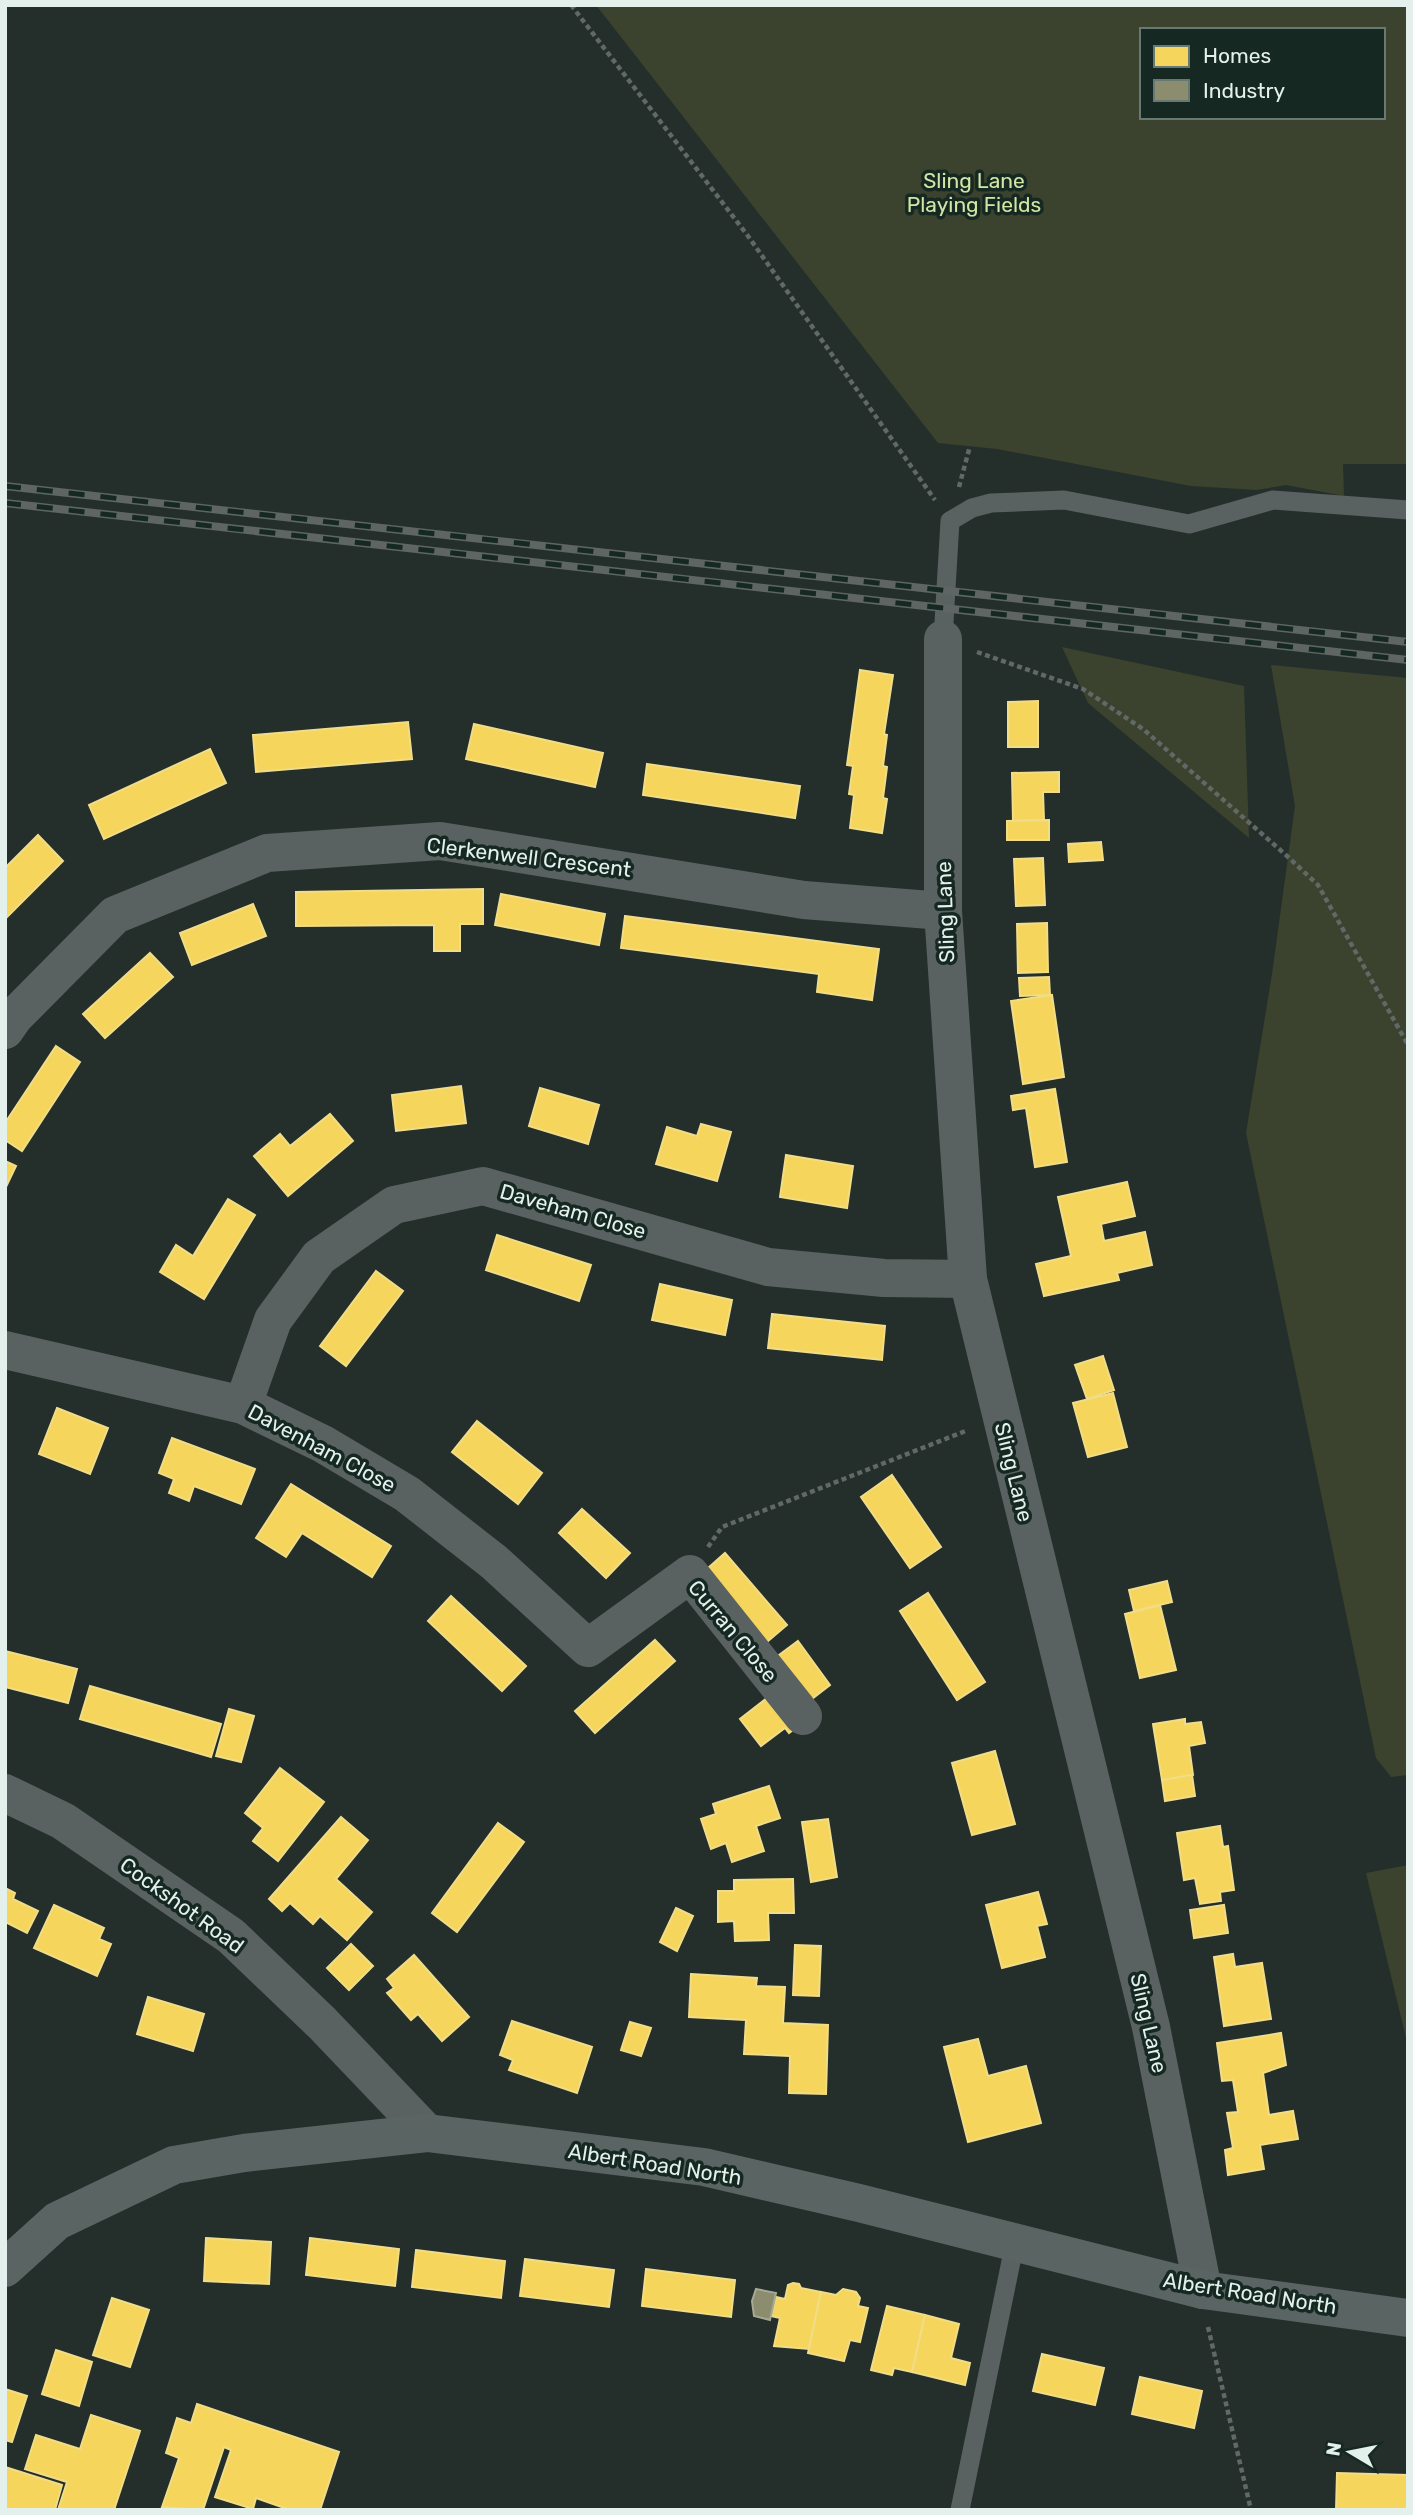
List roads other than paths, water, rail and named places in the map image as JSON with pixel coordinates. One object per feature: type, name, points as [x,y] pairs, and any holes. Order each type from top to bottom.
[{"type":"street","name":"Sling Lane","points":[[943,639],[943,911],[968,1279],[1151,2027],[1198,2289]]},
{"type":"street","name":"Clerkenwell Crescent","points":[[5,1030],[14,1017],[115,915],[267,853],[440,841],[804,900],[943,911]]},
{"type":"street","name":"Daveham Close","points":[[243,1405],[273,1320],[319,1257],[394,1205],[483,1186],[768,1267],[884,1278],[968,1279]]},
{"type":"street","name":"Davenham Close","points":[[5,1350],[243,1405],[323,1444],[407,1494],[494,1562],[588,1648]]},
{"type":"street","name":"Curran Close","points":[[588,1648],[690,1574],[803,1716]]},
{"type":"street","name":"Cockshot Road","points":[[5,1793],[63,1821],[231,1936],[322,2023],[427,2133]]},
{"type":"street","name":"Albert Road North","points":[[5,2268],[57,2221],[174,2165],[244,2153],[427,2133],[704,2167],[1198,2289],[1408,2318]]},
{"type":"lane","points":[[943,639],[956,517],[991,503],[1064,500],[1189,524],[1273,500],[1408,510]]},
{"type":"lane","points":[[960,2510],[1015,2242]]},
{"type":"railway","points":[[5,486],[1408,642]]},
{"type":"railway","points":[[5,503],[1408,660]]},
{"type":"park label","name":"Sling Lane Playing Fields","points":[[974,192]]}]
